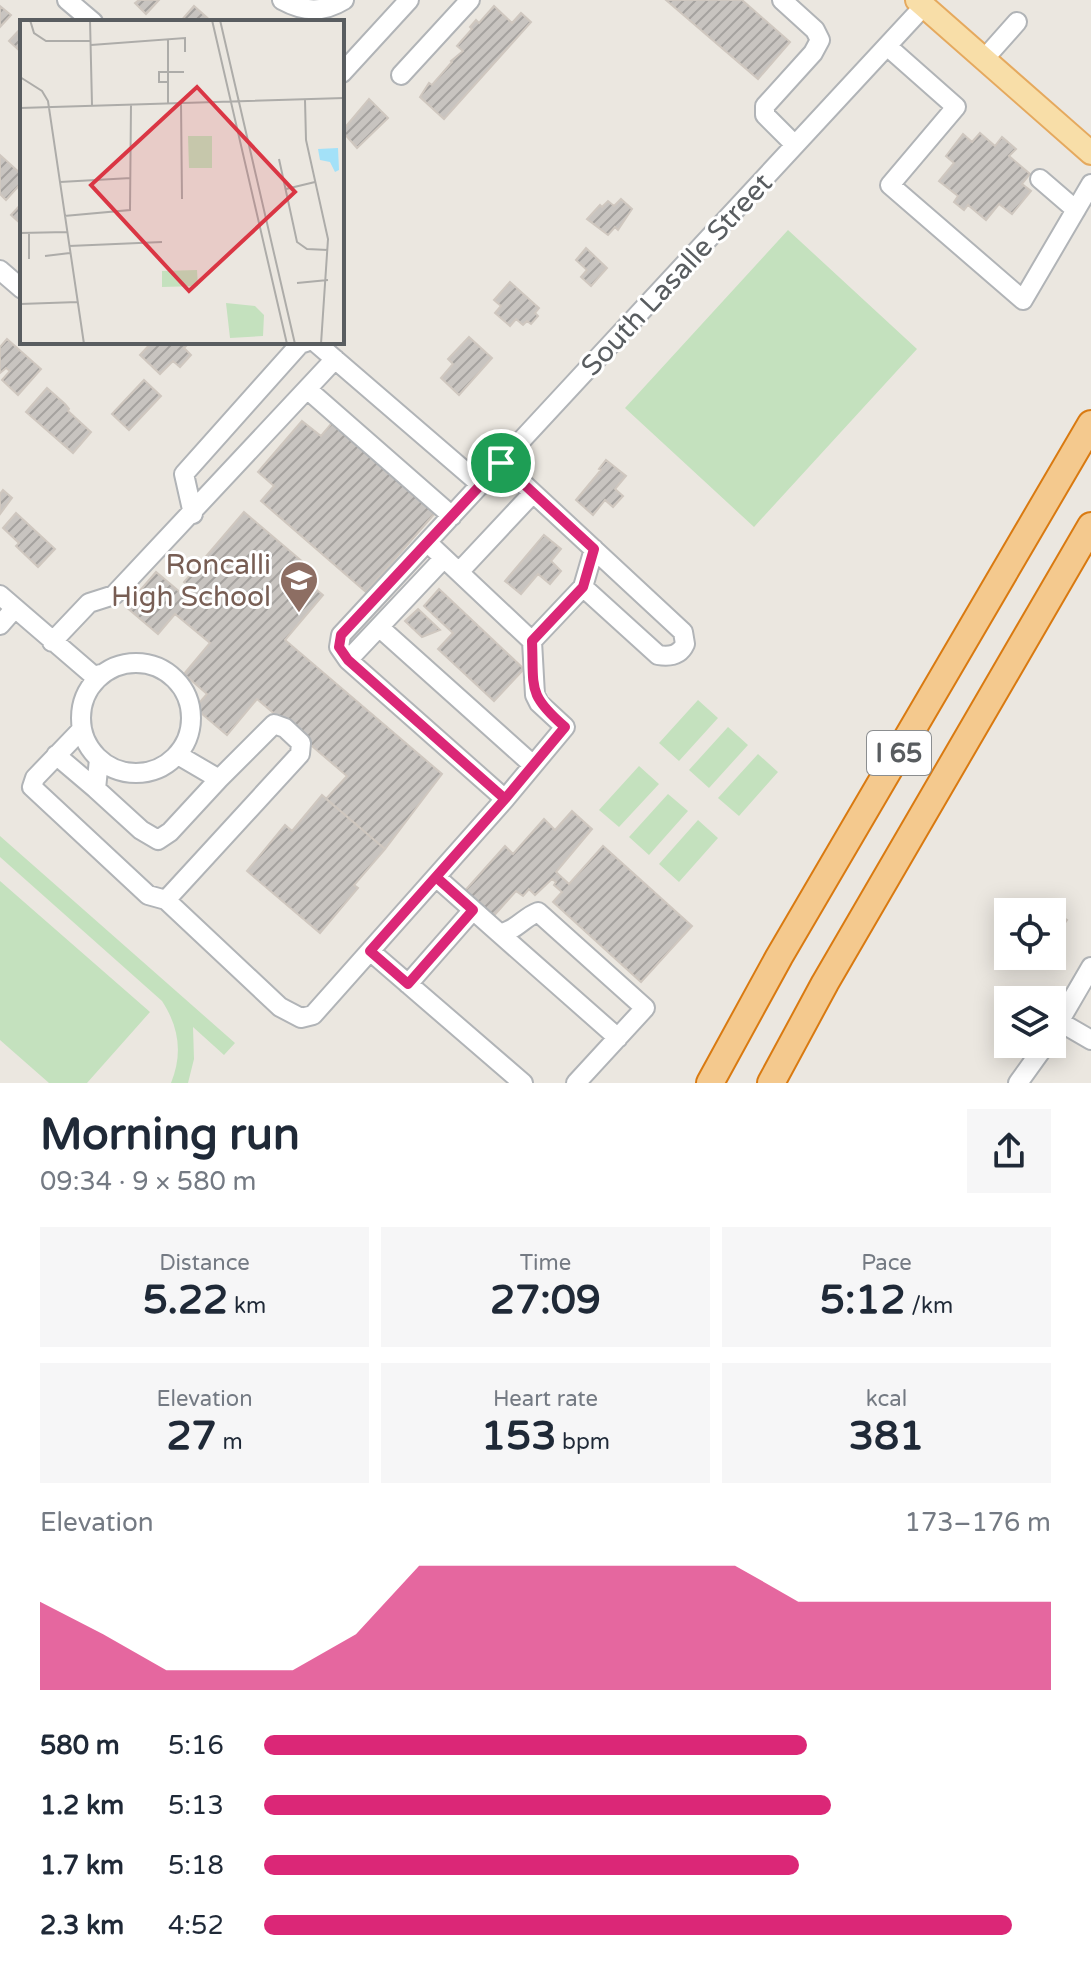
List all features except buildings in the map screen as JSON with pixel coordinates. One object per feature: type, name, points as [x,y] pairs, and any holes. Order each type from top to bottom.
[{"type":"highway","name":"I 65","points":[[710,1083],[779,957],[1091,424]]},
{"type":"highway","name":"I 65","points":[[771,1083],[825,983],[1091,526]]},
{"type":"main road","points":[[920,3],[1091,153]]},
{"type":"street","points":[[67,0],[91,20]]},
{"type":"street","points":[[282,0],[308,10],[327,10],[344,0]]},
{"type":"street","points":[[344,71],[409,0]]},
{"type":"street","points":[[782,0],[815,30],[820,40],[813,53],[765,106],[765,115],[795,145]]},
{"type":"street","name":"South Lasalle Street","points":[[348,660],[339,647],[341,635],[887,46],[920,3]]},
{"type":"street","points":[[401,75],[459,4]]},
{"type":"street","points":[[985,58],[1017,22]]},
{"type":"street","points":[[887,46],[956,107],[890,185],[1023,300],[1091,184]]},
{"type":"street","points":[[1040,179],[1076,210]]},
{"type":"street","points":[[0,270],[20,287]]},
{"type":"street","points":[[193,514],[184,474],[300,344]]},
{"type":"street","points":[[317,344],[481,485]]},
{"type":"street","points":[[52,642],[89,603],[114,595],[335,359]]},
{"type":"street","points":[[307,389],[452,516]]},
{"type":"street","points":[[501,463],[683,632],[683,648],[675,655],[658,655],[583,587]]},
{"type":"street","points":[[459,572],[533,493]]},
{"type":"street","points":[[82,729],[35,778],[32,787],[148,895],[166,900],[280,1007],[301,1018],[313,1015],[565,727],[539,703],[535,695],[532,641],[428,543]]},
{"type":"street","points":[[532,641],[583,587],[594,549]]},
{"type":"street","points":[[444,558],[348,660],[505,799]]},
{"type":"street","points":[[0,595],[94,676],[132,662],[148,663],[164,669],[177,679],[186,693],[192,717],[187,741],[178,755],[164,766],[148,772],[122,771],[99,759],[88,745],[81,714],[84,699],[101,674]]},
{"type":"street","points":[[0,625],[15,608]]},
{"type":"street","points":[[379,627],[533,765]]},
{"type":"street","points":[[56,755],[141,830],[158,840],[170,832],[274,724],[285,728],[301,743],[300,754],[166,900]]},
{"type":"street","points":[[178,755],[219,779]]},
{"type":"street","points":[[96,789],[99,759]]},
{"type":"street","points":[[436,877],[618,1038]]},
{"type":"street","points":[[408,984],[473,910]]},
{"type":"street","points":[[499,933],[509,932],[526,916],[538,912],[633,994],[645,1008],[576,1083]]},
{"type":"street","points":[[370,951],[523,1083]]},
{"type":"street","points":[[1066,1011],[1091,967]]},
{"type":"street","points":[[1066,1031],[1091,1040]]},
{"type":"street","points":[[1018,1083],[1036,1058]]},
{"type":"green space","points":[[788,230],[917,349],[754,527],[625,408]]},
{"type":"green space","points":[[698,700],[718,718],[679,761],[659,743]]},
{"type":"green space","points":[[728,727],[748,745],[709,788],[689,770]]},
{"type":"green space","points":[[758,754],[778,772],[739,816],[718,798]]},
{"type":"green space","points":[[639,766],[659,784],[619,827],[599,810]]},
{"type":"green space","points":[[668,794],[688,811],[649,855],[629,837]]},
{"type":"green space","points":[[698,820],[718,838],[679,882],[659,864]]},
{"type":"green space","points":[[0,836],[235,1043],[224,1055],[193,1027],[194,1059],[188,1083],[171,1083],[177,1062],[177,1041],[162,1001],[0,857]]},
{"type":"green space","points":[[0,881],[150,1012],[87,1083],[49,1083],[0,1040]]},
{"type":"place","name":"Roncalli High School","points":[[299,614]]},
{"type":"route","points":[[501,463],[341,635],[339,647],[348,660],[505,799],[436,877],[473,910],[408,984],[370,951],[505,799],[565,727],[539,703],[535,695],[532,641],[583,587],[594,549],[501,463]]}]
